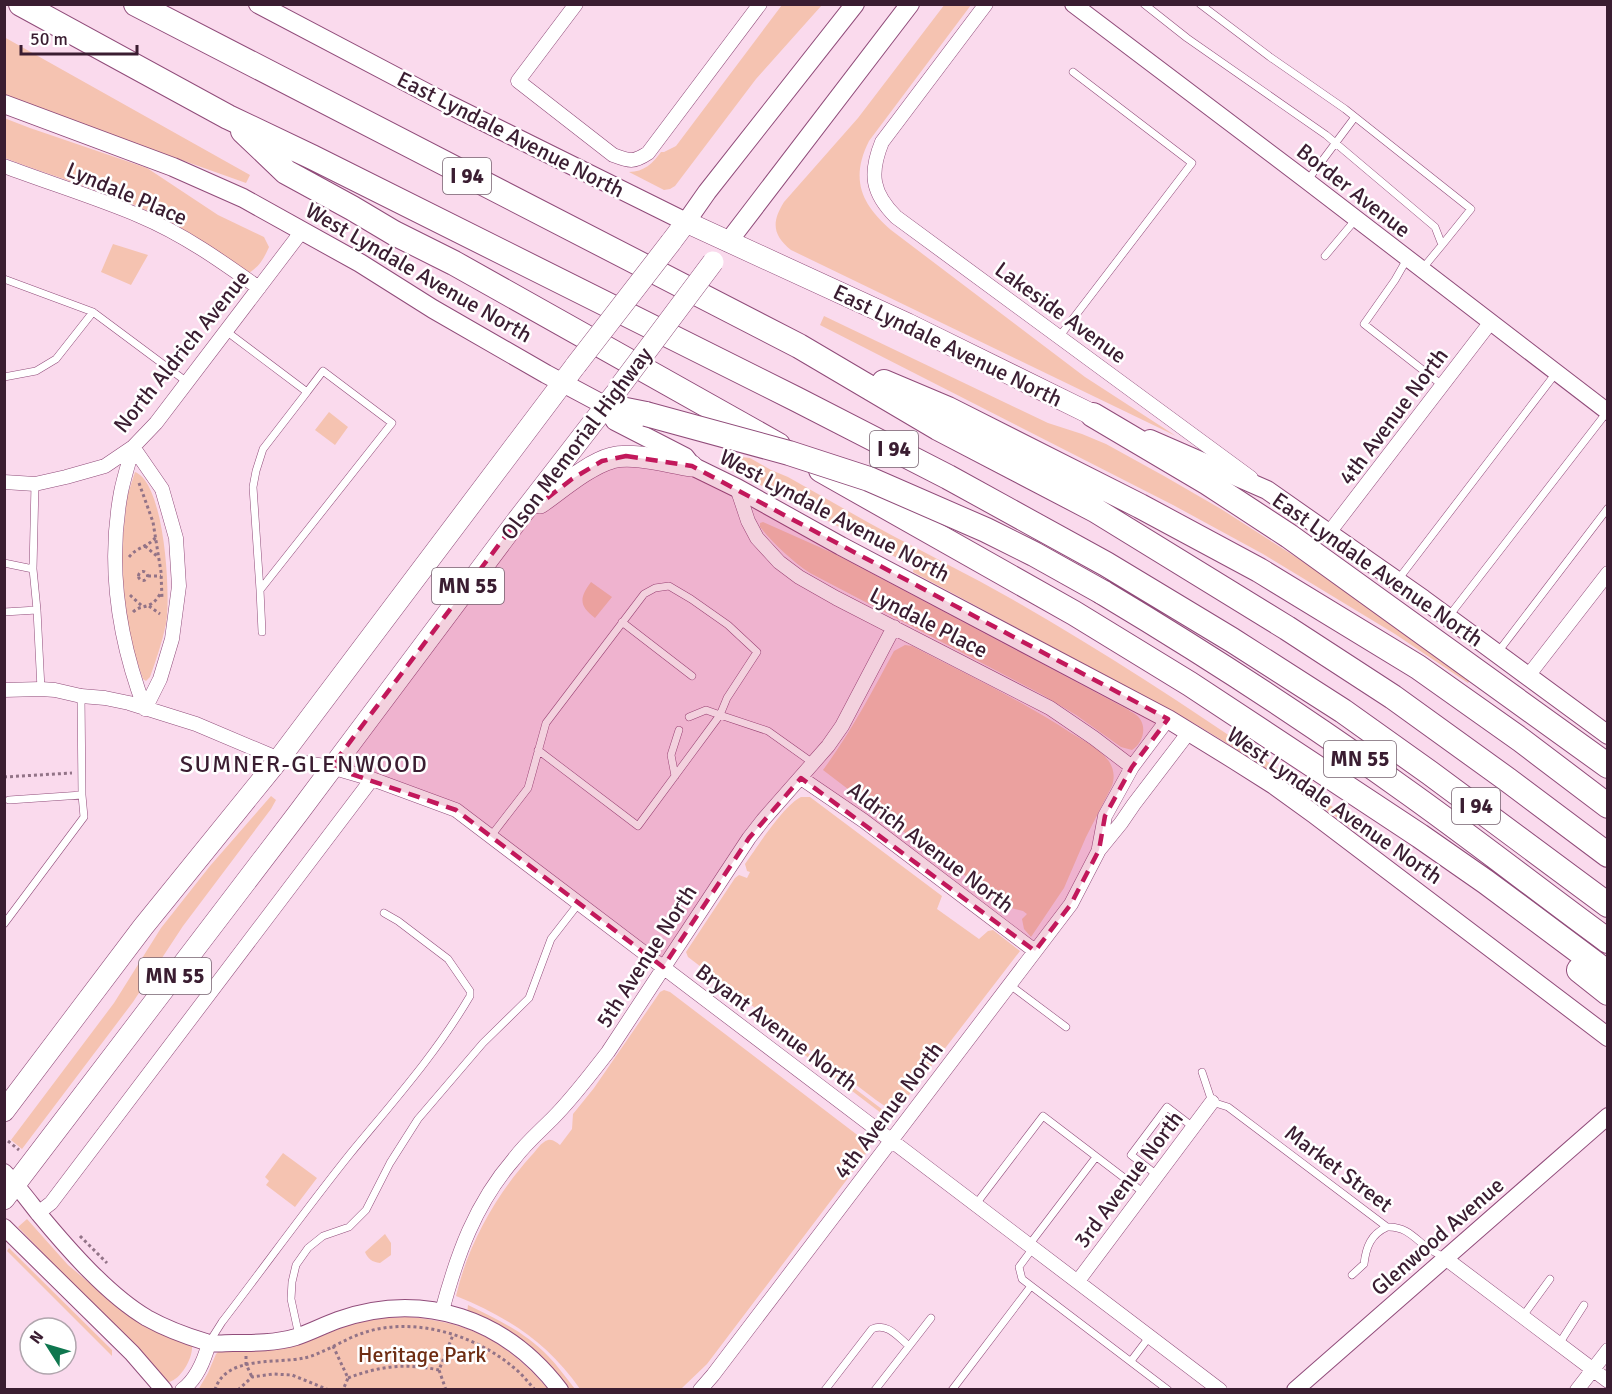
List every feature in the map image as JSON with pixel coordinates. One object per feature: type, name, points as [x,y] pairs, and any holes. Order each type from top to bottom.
[{"type":"highway","name":"I 94","points":[[21,4],[228,117],[312,156],[796,399],[948,477],[1106,564],[1215,629],[1343,711],[1608,905]]},
{"type":"highway","name":"I 94","points":[[136,4],[799,346],[938,428],[1095,510],[1278,622],[1365,679],[1438,729],[1608,855]]},
{"type":"highway","points":[[228,117],[286,172],[394,233],[454,263],[1074,613],[1190,684],[1361,796],[1486,882],[1608,973]]},
{"type":"highway","points":[[799,346],[948,409],[1140,506],[1258,570],[1418,667],[1608,806]]},
{"type":"highway","name":"MN 55","points":[[612,397],[646,414],[789,453],[869,479],[957,516],[1034,554],[1177,638],[1268,695],[1400,787],[1608,941]]},
{"type":"highway","points":[[1093,415],[1257,514],[1608,765]]},
{"type":"highway","points":[[1486,882],[1533,933],[1608,993]]},
{"type":"main road","name":"East Lyndale Avenue North","points":[[258,4],[446,103],[686,222],[908,324],[1093,415],[1267,490],[1449,618],[1608,735]]},
{"type":"main road","name":"Olson Memorial Highway","points":[[4,1111],[143,927],[279,759],[707,192],[855,4]]},
{"type":"main road","name":"Olson Memorial Highway","points":[[8,1185],[136,1028],[516,522],[910,4]]},
{"type":"main road","name":"West Lyndale Avenue North","points":[[4,104],[173,167],[243,198],[360,262],[433,309],[562,383],[612,397],[615,421],[685,457],[692,466],[1168,719],[1274,785],[1608,1037]]},
{"type":"main road","points":[[516,522],[572,479],[602,461],[614,457],[644,458],[692,466]]},
{"type":"street","points":[[576,4],[518,81],[613,155],[629,161],[640,159],[648,153],[760,4]]},
{"type":"street","name":"Lakeside Avenue","points":[[986,4],[882,142],[876,157],[874,175],[877,190],[884,205],[896,217],[1267,490]]},
{"type":"street","name":"Border Avenue","points":[[1073,4],[1607,412]]},
{"type":"street","name":"Lyndale Place","points":[[4,166],[141,217],[212,254],[259,288]]},
{"type":"street","name":"North Aldrich Avenue","points":[[4,482],[34,484],[66,477],[105,466],[133,447],[156,423],[302,231]]},
{"type":"street","name":"4th Avenue North","points":[[1328,534],[1490,323]]},
{"type":"street","points":[[133,447],[121,491],[115,538],[114,579],[130,668],[145,709]]},
{"type":"street","points":[[133,447],[162,489],[176,538],[179,586],[172,639],[160,679],[145,709]]},
{"type":"street","name":"Lyndale Place","points":[[737,488],[748,521],[757,538],[779,562],[798,577],[1050,708],[1095,738],[1132,768]]},
{"type":"street","points":[[1528,676],[1608,573]]},
{"type":"street","name":"5th Avenue North","points":[[442,1311],[462,1243],[484,1200],[513,1159],[553,1119],[608,1052],[749,838],[828,746],[842,726],[894,627]]},
{"type":"street","name":"Bryant Avenue North","points":[[4,690],[41,689],[105,698],[129,704],[196,724],[279,759],[331,767],[372,779],[456,810],[1220,1389]]},
{"type":"street","name":"4th Avenue North","points":[[1099,850],[1106,816],[1132,768],[1168,719]]},
{"type":"street","name":"4th Avenue North","points":[[700,1389],[713,1375],[1071,904],[1099,850],[1189,732]]},
{"type":"street","name":"Aldrich Avenue North","points":[[801,778],[864,821],[1035,951]]},
{"type":"street","points":[[39,1214],[51,1203],[372,779]]},
{"type":"street","name":"3rd Avenue North","points":[[1078,1281],[1212,1102]]},
{"type":"street","name":"Glenwood Avenue","points":[[1295,1389],[1608,1116]]},
{"type":"street","points":[[8,1185],[39,1214],[72,1253],[124,1302],[147,1318],[181,1334],[209,1343],[275,1342],[299,1336],[356,1314],[377,1310],[442,1311],[492,1330],[511,1342],[545,1370],[560,1389]]},
{"type":"street","points":[[4,1227],[132,1353],[164,1389]]},
{"type":"street","points":[[1445,1258],[1608,1381]]},
{"type":"street","points":[[182,1389],[189,1384],[203,1363],[209,1343]]},
{"type":"street","points":[[1577,1389],[1608,1350]]},
{"type":"lane","points":[[1144,4],[1187,38],[1326,135],[1435,227],[1442,245]]},
{"type":"lane","points":[[1200,4],[1355,117],[1471,208],[1422,270]]},
{"type":"lane","points":[[1059,337],[1192,163],[1073,72]]},
{"type":"lane","points":[[1307,181],[1355,117]]},
{"type":"lane","points":[[1325,256],[1356,219]]},
{"type":"lane","points":[[1407,259],[1364,324],[1442,385]]},
{"type":"lane","points":[[4,279],[93,312],[187,382]]},
{"type":"lane","points":[[4,377],[36,371],[56,359],[93,312]]},
{"type":"lane","points":[[226,331],[307,392]]},
{"type":"lane","points":[[260,590],[392,423],[323,371],[263,449],[256,471],[254,487],[262,632]]},
{"type":"lane","points":[[1397,581],[1556,373]]},
{"type":"lane","points":[[1449,618],[1607,412]]},
{"type":"lane","points":[[34,484],[33,569],[41,689]]},
{"type":"lane","points":[[1497,654],[1608,508]]},
{"type":"lane","points":[[4,563],[33,569]]},
{"type":"lane","points":[[491,836],[528,788],[538,750],[546,723],[644,594],[655,588],[669,586],[692,599],[728,626],[757,652],[727,698],[720,715],[638,826],[538,750]]},
{"type":"lane","points":[[4,612],[37,610]]},
{"type":"lane","points":[[622,622],[692,675]]},
{"type":"lane","points":[[4,924],[7,915],[84,817],[81,772],[81,696]]},
{"type":"lane","points":[[689,717],[706,710],[768,731],[813,763]]},
{"type":"lane","points":[[675,776],[671,755],[679,730]]},
{"type":"lane","points":[[9,800],[82,795]]},
{"type":"lane","points":[[299,1336],[291,1299],[296,1265],[308,1248],[323,1236],[349,1227],[366,1210],[390,1163],[418,1119],[483,1043],[529,998],[551,939],[579,903]]},
{"type":"lane","points":[[209,1343],[229,1312],[350,1154],[391,1106],[452,1027],[470,996],[470,991],[448,959],[384,913]]},
{"type":"lane","points":[[1010,985],[1065,1028]]},
{"type":"lane","points":[[1202,1072],[1212,1102]]},
{"type":"lane","name":"Market Street","points":[[1212,1102],[1228,1107],[1387,1227],[1401,1228],[1445,1258]]},
{"type":"lane","points":[[1157,1175],[1131,1155],[1167,1107],[1193,1127]]},
{"type":"lane","points":[[976,1204],[1043,1116],[1144,1193]]},
{"type":"lane","points":[[1096,1157],[1031,1247],[1019,1267],[1022,1279],[1168,1389]]},
{"type":"lane","points":[[1352,1275],[1364,1264],[1365,1253],[1375,1234],[1387,1227]]},
{"type":"lane","points":[[1522,1316],[1550,1279]]},
{"type":"lane","points":[[952,1389],[1031,1286]]},
{"type":"lane","points":[[1559,1344],[1584,1305]]},
{"type":"lane","points":[[875,1389],[931,1317]]},
{"type":"lane","points":[[825,1389],[872,1329],[878,1326],[884,1327],[909,1346]]},
{"type":"lane","points":[[1131,1361],[1150,1336]]},
{"type":"path","points":[[136,476],[156,536],[162,603]]},
{"type":"path","points":[[126,561],[138,546],[146,546],[156,536]]},
{"type":"path","points":[[146,546],[159,558]]},
{"type":"path","points":[[132,578],[139,578],[142,572],[148,576],[161,576]]},
{"type":"path","points":[[127,591],[142,606]]},
{"type":"path","points":[[130,616],[142,606],[148,606],[154,602],[161,592]]},
{"type":"path","points":[[148,606],[160,614],[159,624]]},
{"type":"path","points":[[4,777],[81,772]]},
{"type":"path","points":[[8,1141],[21,1152]]},
{"type":"path","points":[[77,1232],[113,1269]]},
{"type":"path","points":[[446,1389],[439,1370],[460,1317]]},
{"type":"path","points":[[215,1389],[228,1372],[246,1364],[305,1358],[363,1333],[381,1328],[420,1327],[454,1335],[495,1354],[514,1368],[535,1389]]},
{"type":"path","points":[[333,1346],[348,1378],[344,1389]]},
{"type":"path","points":[[246,1364],[252,1377]]},
{"type":"path","points":[[348,1378],[369,1370],[396,1366],[439,1370]]},
{"type":"path","points":[[238,1389],[252,1377],[273,1374],[292,1375],[329,1389]]},
{"type":"highlighted area","points":[[626,456],[692,466],[1168,719],[1132,767],[1105,816],[1099,850],[1071,904],[1035,951],[801,778],[749,838],[663,967],[456,810],[331,767],[516,522],[572,479],[602,461]]},
{"type":"green space","points":[[945,4],[971,5],[869,141],[860,167],[862,190],[866,200],[891,230],[1085,377],[1176,436],[791,250],[777,234],[777,216],[784,202],[858,118]]},
{"type":"green space","points":[[782,5],[822,5],[756,79],[675,186],[664,190],[629,172],[644,169],[661,152],[676,146]]},
{"type":"green space","points":[[4,37],[250,175],[246,183],[5,95]]},
{"type":"green space","points":[[4,118],[147,168],[218,215],[264,237],[269,247],[265,255],[259,265],[249,273],[192,235],[155,214],[113,196],[5,158]]},
{"type":"green space","points":[[113,244],[148,255],[131,285],[101,272]]},
{"type":"green space","points":[[824,316],[1048,423],[1106,444],[1164,476],[1221,509],[1335,582],[1472,677],[1468,683],[1395,634],[1263,554],[1173,505],[820,325]]},
{"type":"green space","points":[[329,412],[348,427],[335,445],[315,430]]},
{"type":"green space","points":[[733,456],[750,458],[788,477],[1055,624],[1192,710],[1370,833],[1365,838],[1282,779],[1195,724],[913,572],[914,567],[723,465]]},
{"type":"green space","points":[[135,472],[145,481],[153,496],[164,542],[166,567],[166,624],[150,677],[146,681],[143,679],[131,644],[123,603],[120,565],[127,497]]},
{"type":"green space","points":[[763,522],[835,554],[1127,709],[1142,723],[1141,740],[1132,750],[1121,747],[1076,715],[1041,694],[810,573],[771,540],[760,527],[760,523]]},
{"type":"green space","points":[[591,582],[612,597],[595,618],[586,610],[582,602],[584,593]]},
{"type":"green space","points":[[905,645],[912,646],[1033,709],[1096,748],[1112,766],[1114,776],[1112,786],[1086,837],[1064,888],[1031,937],[1024,929],[1022,919],[1027,914],[1011,908],[908,835],[823,770],[852,726],[894,651]]},
{"type":"green space","points":[[271,796],[276,800],[271,809],[183,926],[133,1002],[22,1149],[11,1140],[114,1003],[161,928],[210,866]]},
{"type":"green space","points":[[801,797],[810,797],[942,896],[937,909],[979,939],[988,931],[993,930],[1020,951],[896,1112],[876,1100],[688,957],[686,952],[735,878],[739,875],[747,878],[750,872],[747,871],[745,864],[771,827],[786,809]]},
{"type":"green space","points":[[664,990],[670,992],[860,1137],[867,1151],[707,1364],[681,1390],[580,1389],[554,1358],[526,1333],[493,1313],[456,1296],[476,1239],[506,1187],[543,1143],[552,1140],[560,1145],[572,1129],[573,1114],[594,1088],[660,992]]},
{"type":"green space","points":[[767,1022],[887,1115],[881,1113],[768,1027]]},
{"type":"green space","points":[[283,1153],[317,1178],[295,1207],[266,1185],[269,1181],[265,1177]]},
{"type":"green space","points":[[27,1219],[68,1265],[105,1296],[192,1346],[188,1362],[178,1377],[169,1382],[164,1379],[18,1227]]},
{"type":"green space","points":[[385,1234],[391,1243],[391,1255],[380,1263],[375,1262],[365,1252]]},
{"type":"green space","points":[[9,1248],[78,1316],[72,1316],[7,1251]]},
{"type":"green space","points":[[468,1305],[530,1340],[552,1360],[575,1389],[569,1389],[544,1359],[512,1333],[489,1320],[467,1314]]},
{"type":"green space","points":[[78,1316],[112,1350],[112,1356],[78,1322]]},
{"type":"green space","name":"Heritage Park","points":[[408,1317],[451,1324],[486,1337],[518,1359],[549,1390],[198,1390],[219,1351],[307,1341],[349,1325],[381,1318]]},
{"type":"district","name":"SUMNER-GLENWOOD","points":[[304,764]]}]
